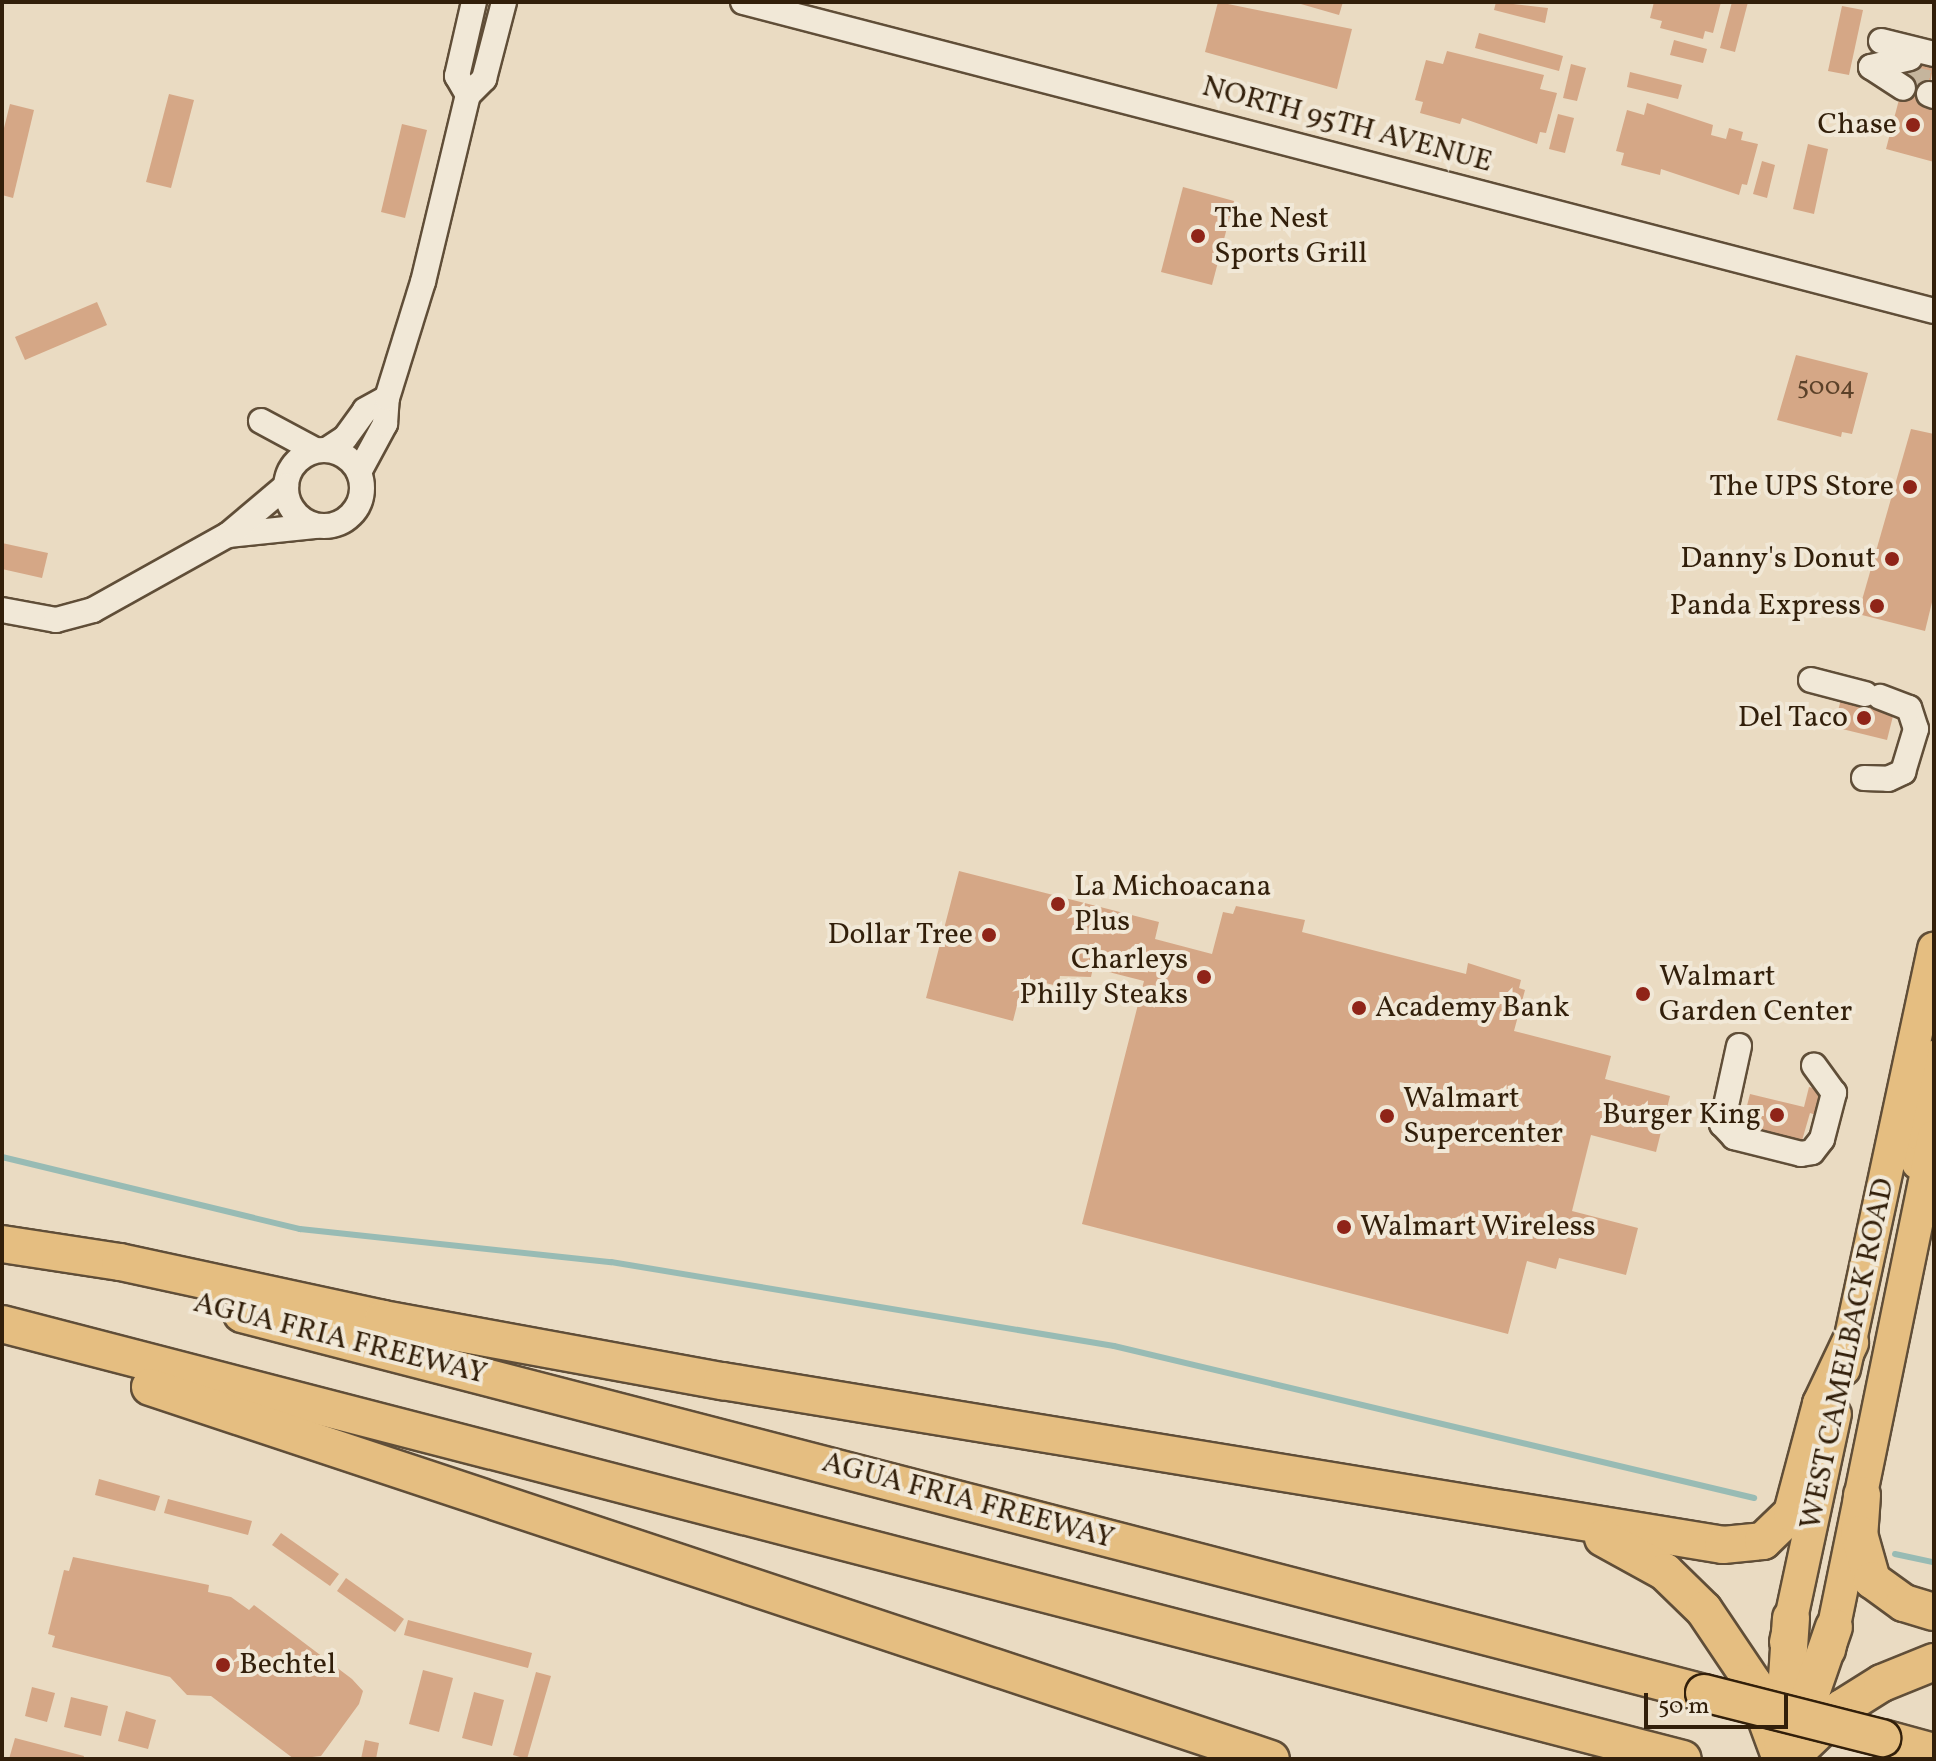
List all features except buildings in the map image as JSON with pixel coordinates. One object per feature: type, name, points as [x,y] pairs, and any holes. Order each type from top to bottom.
[{"type":"highway","points":[[2,1246],[120,1262],[383,1319],[722,1381],[1546,1520],[1723,1545],[1763,1541],[1780,1528],[1798,1503],[1821,1404],[1850,1343]]},
{"type":"highway","name":"AGUA FRIA FREEWAY","points":[[2,1246],[1934,1752]]},
{"type":"highway","points":[[2,1324],[1683,1759]]},
{"type":"highway","points":[[2,1332],[99,1371],[473,1490],[1271,1759]]},
{"type":"highway","points":[[1862,1495],[1860,1542],[1872,1580],[1904,1603],[1934,1612]]},
{"type":"highway","points":[[1546,1520],[1641,1556],[1682,1587],[1736,1653],[1786,1749]]},
{"type":"highway","points":[[1786,1749],[1791,1618]]},
{"type":"highway","points":[[1786,1749],[1809,1699],[1834,1627]]},
{"type":"highway","points":[[1786,1749],[1882,1683],[1934,1662]]},
{"type":"main road","name":"WEST CAMELBACK ROAD","points":[[1791,1618],[1934,949]]},
{"type":"main road","points":[[1918,1214],[1918,1133],[1934,1057]]},
{"type":"main road","name":"WEST CAMELBACK ROAD","points":[[1834,1627],[1934,1137]]},
{"type":"street","points":[[468,95],[457,76],[474,2]]},
{"type":"street","points":[[359,472],[385,424],[387,398],[423,282],[468,95],[484,79],[504,2]]},
{"type":"street","name":"NORTH 95TH AVENUE","points":[[743,2],[1934,311]]},
{"type":"street","points":[[1881,41],[1912,69]]},
{"type":"street","points":[[1871,67],[1912,69]]},
{"type":"street","points":[[2,610],[56,620],[93,610],[228,535],[322,449],[345,438],[365,410],[387,398]]},
{"type":"street","points":[[228,535],[315,526],[350,517],[362,496],[359,472],[352,460],[261,421],[288,479],[294,513],[315,526]]},
{"type":"street","points":[[1811,680],[1909,708],[1916,729],[1903,772],[1888,779],[1864,778]]},
{"type":"street","points":[[1739,1046],[1722,1124],[1734,1137],[1801,1154],[1818,1147],[1834,1093],[1833,1085],[1814,1065]]},
{"type":"waterway","points":[[2,1157],[300,1229],[611,1262],[1114,1346],[1754,1498]]},
{"type":"waterway","points":[[1895,1554],[1934,1562]]},
{"type":"tunnel","points":[[1905,77],[1932,83]]},
{"type":"place","name":"Chase","points":[[1913,125]]},
{"type":"place","name":"The Nest Sports Grill","points":[[1198,236]]},
{"type":"place","name":"The UPS Store","points":[[1910,487]]},
{"type":"place","name":"Danny's Donut","points":[[1892,559]]},
{"type":"place","name":"Panda Express","points":[[1877,606]]},
{"type":"place","name":"Del Taco","points":[[1864,718]]},
{"type":"place","name":"La Michoacana Plus","points":[[1058,904]]},
{"type":"place","name":"Dollar Tree","points":[[989,935]]},
{"type":"place","name":"Charleys Philly Steaks","points":[[1204,977]]},
{"type":"place","name":"Walmart Garden Center","points":[[1643,994]]},
{"type":"place","name":"Academy Bank","points":[[1359,1008]]},
{"type":"place","name":"Burger King","points":[[1777,1115]]},
{"type":"place","name":"Walmart Supercenter","points":[[1387,1116]]},
{"type":"place","name":"Walmart Wireless","points":[[1344,1227]]},
{"type":"place","name":"Bechtel","points":[[223,1665]]}]
